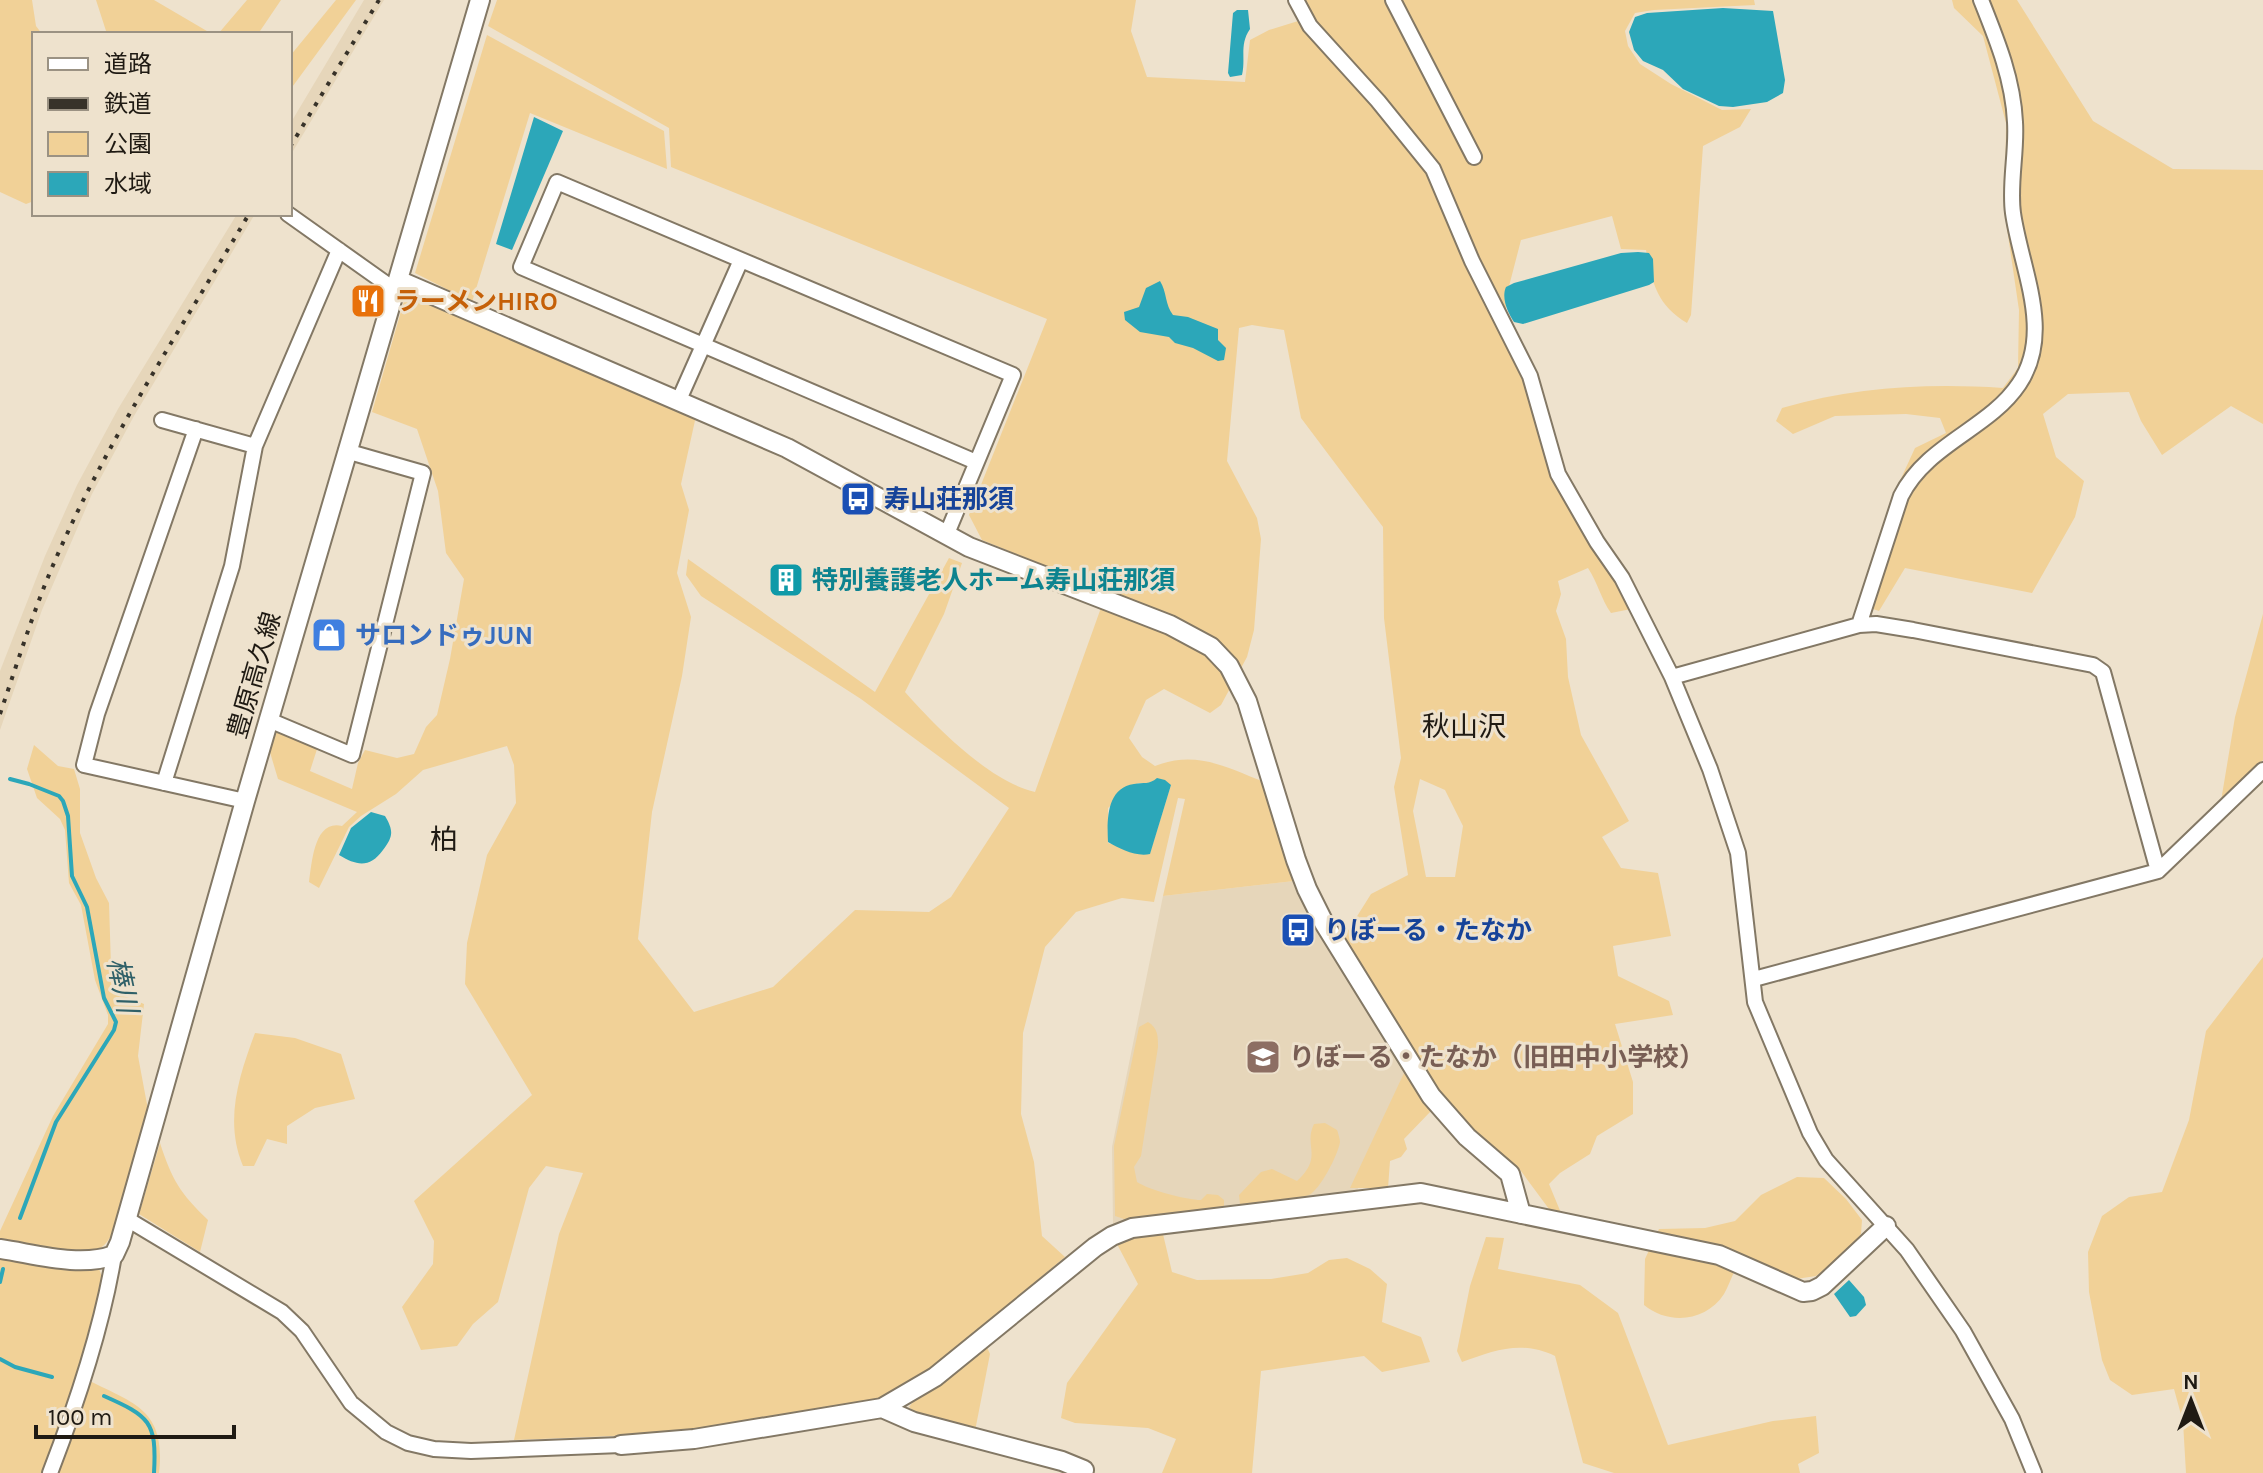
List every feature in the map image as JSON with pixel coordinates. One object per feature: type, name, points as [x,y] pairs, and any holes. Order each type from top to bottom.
[{"type":"street","name":"豊原高久線","points":[[114,1255],[127,1219],[346,451],[480,0]]},
{"type":"street","points":[[1296,0],[1310,26],[1378,101],[1433,169],[1472,261],[1530,376],[1558,474],[1634,598],[1672,677],[1710,769],[1738,853],[1755,1002],[1810,1133],[1826,1160],[1907,1250],[1963,1331],[2012,1419],[2034,1473]]},
{"type":"street","points":[[1393,0],[1474,157]]},
{"type":"street","points":[[1859,625],[1909,480],[2018,386],[2029,366],[2035,340],[2035,315],[2013,211],[2015,123],[2012,96],[2007,68],[1981,0]]},
{"type":"street","points":[[946,536],[1013,375],[557,182],[521,267],[976,462]]},
{"type":"street","points":[[291,216],[397,285],[812,461],[946,536],[1170,625],[1211,647],[1222,657],[1247,701],[1296,860],[1324,923],[1431,1096],[1467,1137],[1510,1174],[1521,1214]]},
{"type":"street","points":[[164,783],[232,566],[255,446],[339,250]]},
{"type":"street","points":[[678,402],[741,260]]},
{"type":"street","points":[[162,420],[255,446]]},
{"type":"street","points":[[196,429],[97,714],[84,765],[245,801]]},
{"type":"street","points":[[269,720],[352,755],[423,473],[346,451]]},
{"type":"street","points":[[1672,677],[1859,625],[1876,624],[2093,665],[2103,672],[2158,871]]},
{"type":"street","points":[[1754,979],[2158,871],[2263,770]]},
{"type":"street","points":[[127,1219],[282,1312],[302,1331],[351,1403],[386,1432],[408,1443],[434,1449],[471,1451],[694,1439],[882,1408],[935,1377],[1095,1247],[1132,1228],[1421,1193],[1609,1235],[1719,1255],[1803,1292],[1822,1286],[1886,1226]]},
{"type":"street","points":[[0,1249],[86,1260],[114,1255],[107,1295],[76,1402],[50,1473]]},
{"type":"street","points":[[882,1408],[914,1422],[1062,1461],[1087,1471]]},
{"type":"shaded area","points":[[364,0],[384,0],[292,153],[292,121]]},
{"type":"shaded area","points":[[236,216],[254,216],[134,416],[92,494],[42,610],[0,730],[0,671],[45,556],[77,485],[118,409]]},
{"type":"shaded area","name":"りぼーる・たなか（旧田中小学校）","points":[[1294,881],[1315,926],[1408,1077],[1355,1195],[1341,1193],[1116,1226],[1113,1223],[1112,1147],[1163,896]]},
{"type":"green space","points":[[0,0],[32,0],[36,26],[40,32],[32,32],[32,202],[26,204],[0,192]]},
{"type":"green space","points":[[96,0],[154,0],[209,32],[106,32]]},
{"type":"green space","points":[[247,0],[281,0],[259,32],[220,32]]},
{"type":"green space","points":[[336,0],[356,0],[292,87],[292,54]]},
{"type":"green space","points":[[497,0],[1136,0],[1131,31],[1147,77],[1245,82],[1250,40],[1269,30],[1311,17],[1304,0],[1754,0],[1755,5],[1635,13],[1625,31],[1628,46],[1640,64],[1671,84],[1722,110],[1751,109],[1740,127],[1703,146],[1691,315],[1687,323],[1662,301],[1646,250],[1621,249],[1612,216],[1521,240],[1507,294],[1504,339],[1531,395],[1551,476],[1585,533],[1606,561],[1631,609],[1611,613],[1588,568],[1558,581],[1561,594],[1556,611],[1566,639],[1568,677],[1581,735],[1629,821],[1602,837],[1621,868],[1658,873],[1671,936],[1613,946],[1618,976],[1669,1001],[1673,1015],[1615,1024],[1633,1082],[1633,1114],[1597,1136],[1590,1154],[1549,1184],[1561,1213],[1549,1209],[1518,1167],[1474,1132],[1439,1092],[1344,937],[1371,894],[1408,875],[1394,787],[1401,758],[1384,618],[1383,527],[1301,418],[1284,330],[1252,325],[1239,328],[1227,461],[1257,518],[1261,539],[1254,630],[1247,657],[1221,705],[1210,713],[1164,689],[1146,700],[1129,738],[1142,757],[1155,766],[1184,760],[1211,762],[1264,782],[1294,881],[1163,896],[1185,799],[1178,798],[1154,902],[1122,898],[1076,912],[1045,947],[1023,1033],[1021,1114],[1034,1162],[1042,1236],[1065,1257],[924,1375],[873,1402],[660,1434],[514,1440],[559,1234],[583,1173],[546,1166],[529,1188],[498,1302],[473,1324],[457,1346],[421,1350],[402,1307],[433,1264],[434,1241],[414,1201],[532,1095],[465,984],[467,943],[487,855],[516,803],[514,765],[507,746],[423,770],[396,794],[349,827],[319,888],[309,882],[313,854],[320,836],[325,829],[342,826],[357,812],[278,779],[269,749],[274,729],[318,746],[310,771],[352,789],[358,763],[365,750],[397,758],[414,754],[426,727],[437,715],[464,579],[446,553],[438,491],[417,429],[372,412],[406,294],[696,416],[681,484],[689,510],[677,573],[691,617],[682,676],[652,812],[638,939],[694,1012],[773,987],[855,910],[929,912],[951,897],[1009,808],[861,699],[701,596],[686,575],[688,559],[875,692],[949,558],[962,563],[944,614],[905,692],[947,736],[982,765],[1000,777],[1035,792],[1107,591],[982,540],[969,515],[1047,319],[671,167],[669,128],[488,26]],"holes":[[[1420,779],[1445,790],[1463,826],[1455,877],[1426,877],[1413,811]],[[1138,783],[1171,785],[1150,853],[1108,843],[1108,808]]]},
{"type":"green space","points":[[1952,0],[2017,0],[2093,121],[2173,169],[2263,170],[2263,424],[2231,406],[2162,455],[2141,421],[2129,392],[2068,394],[2043,414],[2056,457],[2084,481],[2075,517],[2032,593],[1905,568],[1879,611],[1873,609],[1898,485],[1915,448],[1946,433],[1940,418],[1906,414],[1835,416],[1793,434],[1776,421],[1782,408],[1864,391],[1947,386],[2003,388],[2018,368],[2019,310],[2005,215],[2006,123],[1983,36],[1954,8]]},
{"type":"green space","points":[[487,35],[664,131],[667,169],[530,113],[472,302],[415,273]]},
{"type":"green space","points":[[2263,614],[2263,760],[2221,801],[2235,717]]},
{"type":"green space","points":[[34,745],[58,766],[74,769],[80,789],[80,833],[96,878],[109,903],[111,967],[117,993],[144,1004],[138,1056],[149,1115],[112,1234],[104,1245],[92,1250],[67,1250],[0,1240],[0,1231],[53,1116],[108,1024],[108,1015],[95,980],[81,905],[69,883],[65,830],[60,819],[37,798],[27,769]]},
{"type":"green space","points":[[2263,957],[2263,1473],[2186,1473],[2183,1422],[2174,1389],[2132,1395],[2110,1380],[2102,1360],[2089,1292],[2088,1252],[2102,1216],[2129,1197],[2162,1192],[2189,1120],[2206,1031]]},
{"type":"green space","points":[[1148,1022],[1157,1033],[1158,1047],[1141,1156],[1134,1167],[1137,1182],[1187,1198],[1201,1200],[1207,1194],[1218,1195],[1224,1200],[1224,1209],[1178,1216],[1124,1219],[1115,1216],[1114,1146],[1139,1027]]},
{"type":"green space","points":[[255,1033],[295,1038],[341,1054],[355,1099],[315,1108],[287,1126],[287,1144],[267,1139],[254,1166],[243,1166],[237,1149],[234,1115],[239,1082]]},
{"type":"green space","points":[[1404,1073],[1431,1111],[1404,1139],[1407,1149],[1401,1157],[1390,1161],[1388,1188],[1350,1188]]},
{"type":"green space","points":[[1325,1123],[1337,1130],[1340,1142],[1328,1172],[1313,1192],[1284,1202],[1240,1204],[1239,1195],[1261,1172],[1272,1169],[1297,1181],[1310,1165],[1310,1139],[1314,1124]]},
{"type":"green space","points":[[160,1143],[178,1185],[208,1220],[200,1252],[139,1214]]},
{"type":"green space","points":[[1797,1177],[1824,1178],[1862,1220],[1861,1234],[1843,1256],[1816,1276],[1789,1280],[1735,1270],[1724,1294],[1716,1303],[1686,1318],[1664,1316],[1644,1305],[1645,1259],[1659,1229],[1705,1228],[1735,1221],[1761,1195]]},
{"type":"green space","points":[[1162,1230],[1172,1272],[1197,1280],[1271,1279],[1308,1273],[1329,1260],[1347,1258],[1370,1269],[1387,1284],[1382,1322],[1421,1337],[1430,1362],[1382,1372],[1364,1356],[1261,1371],[1252,1473],[1162,1473],[1176,1439],[1148,1428],[1075,1423],[1061,1418],[1067,1383],[1138,1284],[1117,1244],[1131,1234]]},
{"type":"green space","points":[[1486,1237],[1504,1238],[1498,1269],[1580,1285],[1618,1313],[1668,1445],[1773,1421],[1816,1416],[1819,1453],[1798,1464],[1800,1473],[1614,1473],[1583,1463],[1555,1356],[1531,1348],[1508,1348],[1462,1362],[1457,1351],[1470,1286]]},
{"type":"green space","points":[[0,1256],[99,1269],[104,1282],[77,1374],[140,1408],[150,1419],[157,1432],[160,1450],[159,1473],[0,1473]]},
{"type":"green space","points":[[986,1345],[990,1354],[975,1431],[915,1412],[909,1407],[915,1399],[948,1379]]},
{"type":"water","points":[[1723,8],[1773,11],[1785,80],[1783,93],[1767,102],[1719,106],[1683,89],[1663,70],[1643,61],[1634,50],[1629,32],[1635,17],[1647,13]]},
{"type":"water","points":[[1248,10],[1250,29],[1244,46],[1242,75],[1230,77],[1233,13]]},
{"type":"water","points":[[534,117],[563,131],[512,250],[496,244]]},
{"type":"water","points":[[1621,253],[1649,253],[1653,259],[1654,282],[1649,285],[1523,324],[1514,322],[1505,301],[1506,287]]},
{"type":"water","points":[[1160,281],[1173,315],[1188,317],[1218,329],[1218,340],[1226,348],[1224,360],[1218,361],[1175,343],[1169,337],[1140,332],[1125,320],[1124,312],[1139,307],[1146,288]]},
{"type":"water","points":[[1157,778],[1171,785],[1150,854],[1123,850],[1108,842],[1110,807],[1118,792]]},
{"type":"water","points":[[371,812],[385,816],[390,826],[390,837],[383,850],[373,860],[363,863],[339,855],[351,828]]},
{"type":"water","points":[[1849,1280],[1864,1297],[1866,1305],[1856,1316],[1850,1317],[1834,1294]]},
{"type":"waterway","name":"棒川","points":[[10,779],[59,796],[63,801],[68,816],[72,876],[87,907],[104,998],[116,1022],[114,1030],[56,1122],[20,1218]]},
{"type":"waterway","name":"棒川","points":[[0,1282],[3,1269]]},
{"type":"waterway","name":"棒川","points":[[0,1359],[15,1367],[52,1377]]},
{"type":"waterway","name":"棒川","points":[[104,1396],[131,1409],[147,1422],[154,1442],[154,1473]]},
{"type":"railway","points":[[292,144],[379,0]]},
{"type":"railway","points":[[0,714],[46,582],[90,487],[141,394],[248,216]]},
{"type":"place","name":"ラーメンHIRO","points":[[368,301]]},
{"type":"place","name":"寿山荘那須","points":[[858,499]]},
{"type":"place","name":"特別養護老人ホーム寿山荘那須","points":[[786,580]]},
{"type":"place","name":"サロンドゥJUN","points":[[329,635]]},
{"type":"place","name":"りぼーる・たなか","points":[[1298,930]]},
{"type":"place","name":"りぼーる・たなか（旧田中小学校）","points":[[1263,1057]]},
{"type":"district","name":"秋山沢","points":[[1464,726]]},
{"type":"district","name":"柏","points":[[444,839]]}]
